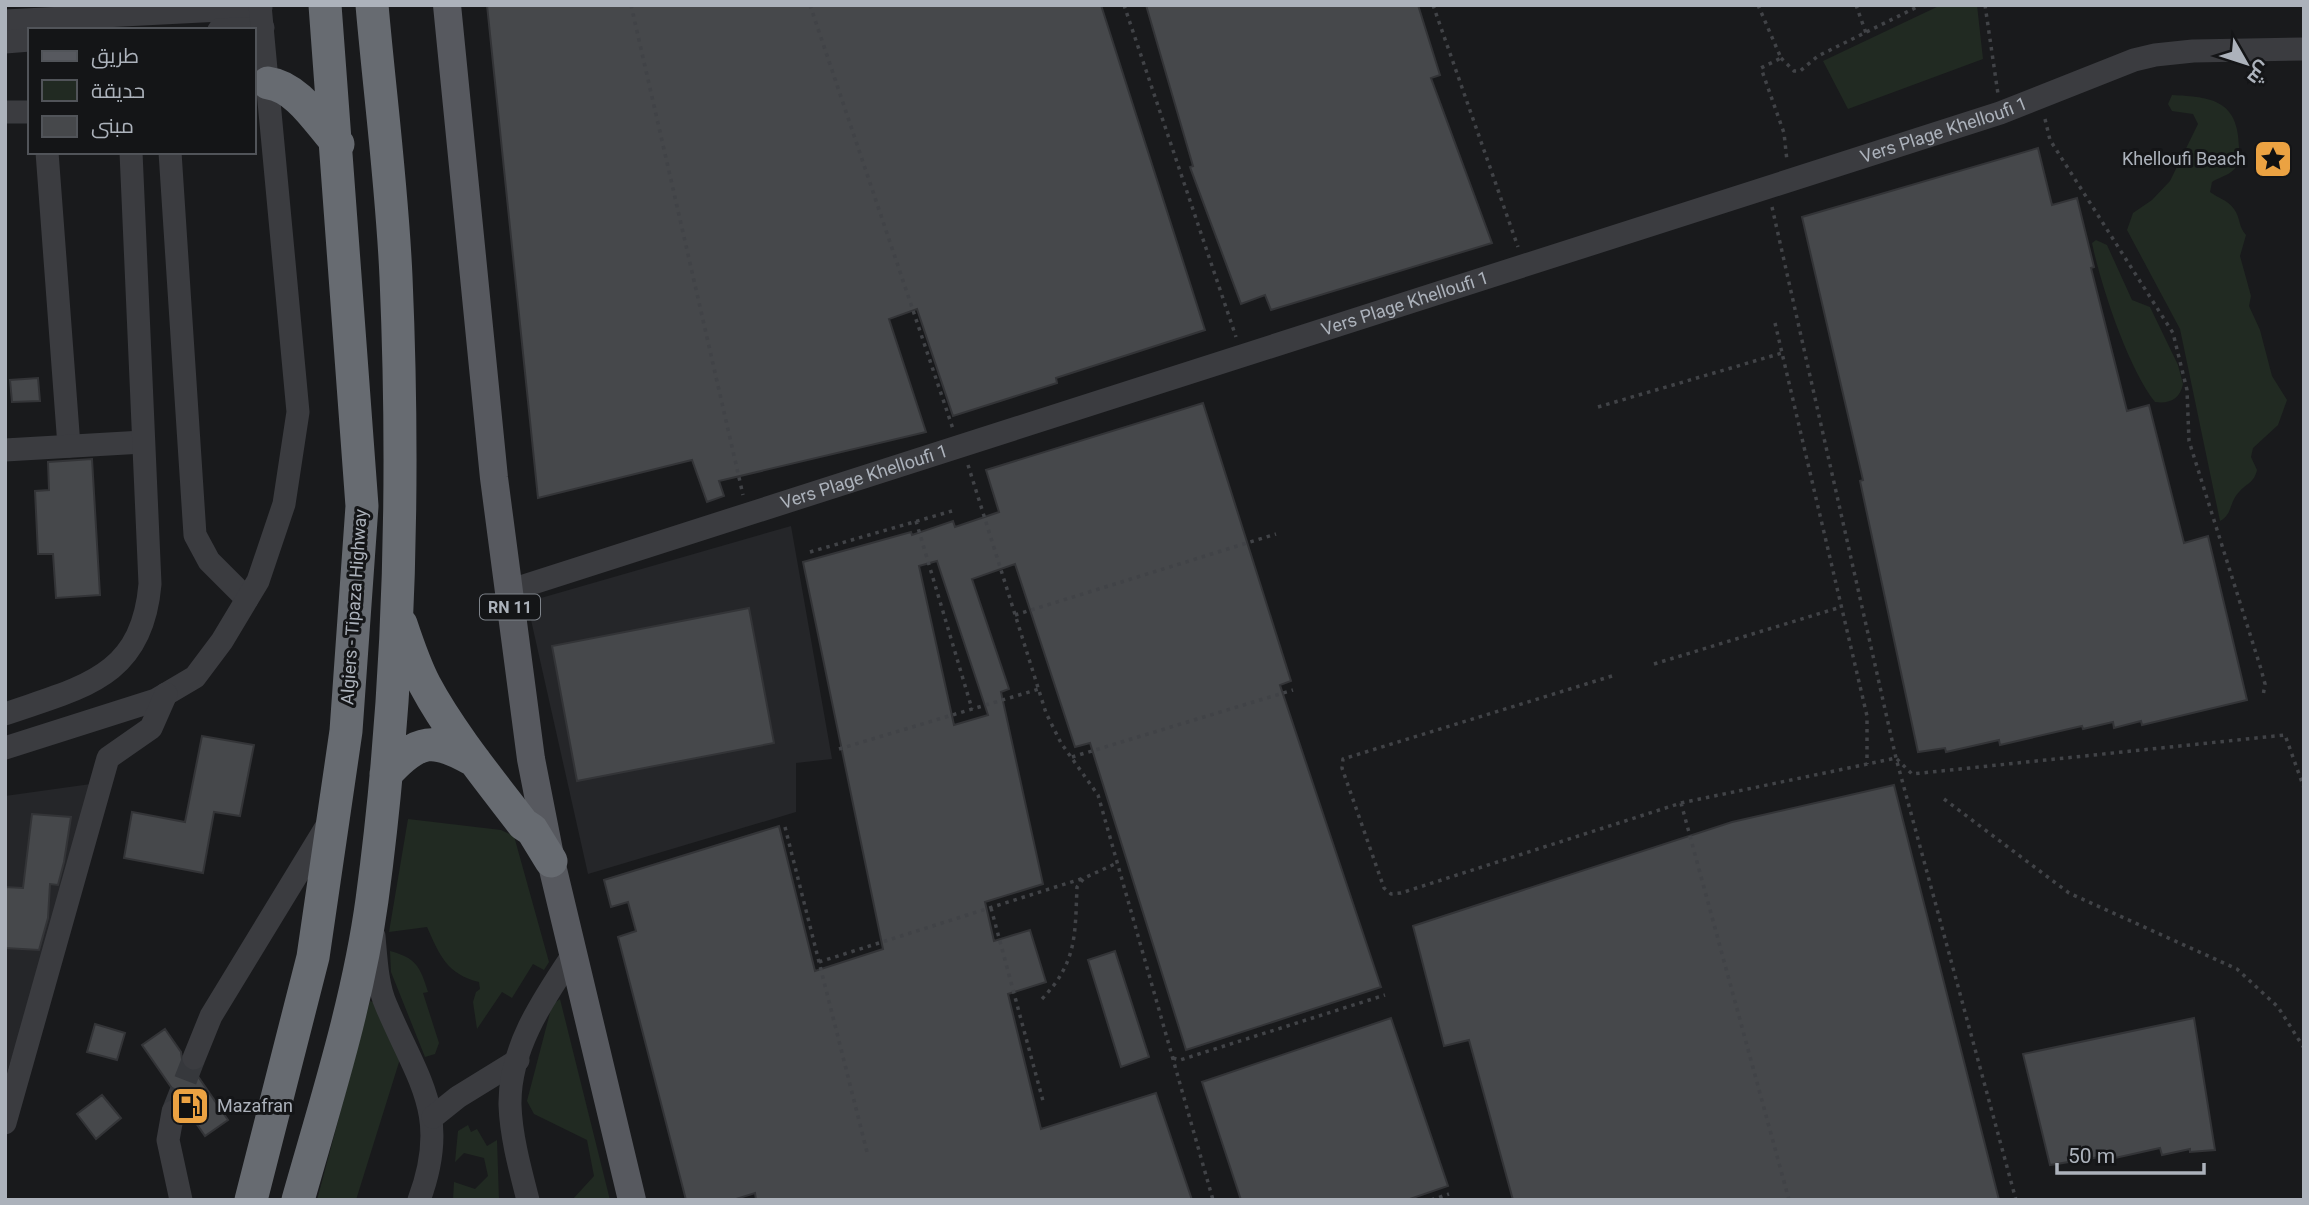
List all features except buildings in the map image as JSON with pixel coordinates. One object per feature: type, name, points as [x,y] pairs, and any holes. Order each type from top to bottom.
[{"type":"highway","name":"Algiers - Tipaza Highway","points":[[251,1200],[313,957],[331,819],[346,731],[362,506],[338,144],[325,5]]},
{"type":"highway","points":[[298,1200],[347,1027],[371,902],[386,774],[397,612],[402,474],[396,274],[372,5]]},
{"type":"highway","points":[[268,83],[279,84],[292,93],[338,144]]},
{"type":"highway","points":[[397,612],[425,685],[475,761],[523,824],[532,830],[551,861]]},
{"type":"highway","points":[[386,774],[402,756],[421,745],[443,745],[475,761]]},
{"type":"main road","name":"RN 11","points":[[447,5],[508,591],[531,759],[551,861],[632,1200]]},
{"type":"street","points":[[5,21],[154,16],[192,8],[261,14]]},
{"type":"street","points":[[224,28],[261,14]]},
{"type":"street","points":[[5,748],[166,694],[195,677],[258,581],[284,504],[298,412],[261,14]]},
{"type":"street","points":[[5,42],[28,40]]},
{"type":"street","name":"Vers Plage Khelloufi 1","points":[[508,591],[2000,113],[2134,60],[2193,51],[2304,49]]},
{"type":"street","points":[[5,113],[28,112]]},
{"type":"street","points":[[47,154],[69,446]]},
{"type":"street","points":[[5,707],[6,714],[80,688],[103,676],[124,658],[139,636],[147,610],[150,584],[131,154]]},
{"type":"street","points":[[170,154],[193,527],[200,549],[209,561],[247,599]]},
{"type":"street","points":[[5,450],[143,442]]},
{"type":"street","points":[[5,1123],[108,758],[151,728],[166,694]]},
{"type":"street","points":[[194,1058],[211,1016],[331,819]]},
{"type":"street","points":[[371,902],[376,957],[385,1003],[422,1078],[433,1117],[431,1165],[419,1200]]},
{"type":"street","points":[[528,1200],[518,1159],[510,1103],[518,1060],[528,1028],[574,953]]},
{"type":"street","points":[[433,1117],[458,1097],[518,1060]]},
{"type":"street","points":[[173,1112],[168,1140],[181,1200]]},
{"type":"path","points":[[631,5],[747,514]]},
{"type":"path","points":[[810,5],[949,423],[962,445],[1039,689],[1056,733],[1098,795],[1213,1200]]},
{"type":"path","points":[[1124,5],[1237,341],[1240,357]]},
{"type":"path","points":[[1433,5],[1525,265]]},
{"type":"path","points":[[1758,5],[1781,58],[1794,71],[1800,71],[1818,57],[1921,5]]},
{"type":"path","points":[[1856,5],[1866,33]]},
{"type":"path","points":[[1985,5],[2000,113]]},
{"type":"path","points":[[1781,58],[1761,68],[1784,133],[1779,184],[1896,758],[2016,1200]]},
{"type":"path","points":[[2044,96],[2046,128],[2050,140],[2174,333],[2187,390],[2189,441],[2261,669],[2265,684],[2263,696]]},
{"type":"path","points":[[1775,323],[1867,716],[1867,764]]},
{"type":"path","points":[[1598,407],[1782,353]]},
{"type":"path","points":[[810,552],[952,511]]},
{"type":"path","points":[[916,521],[972,709]]},
{"type":"path","points":[[1015,615],[1276,534]]},
{"type":"path","points":[[1654,664],[1842,607]]},
{"type":"path","points":[[1612,676],[1343,759],[1342,768],[1384,888],[1391,894],[1401,893],[1681,803],[1896,758]]},
{"type":"path","points":[[839,749],[1039,689]]},
{"type":"path","points":[[1072,757],[1293,690]]},
{"type":"path","points":[[1896,758],[1912,774],[2285,735],[2304,788]]},
{"type":"path","points":[[1944,799],[2069,893],[2237,968],[2278,1007],[2304,1048]]},
{"type":"path","points":[[1681,803],[1789,1200]]},
{"type":"path","points":[[785,827],[868,1156]]},
{"type":"path","points":[[819,962],[1084,878],[1117,863]]},
{"type":"path","points":[[1042,999],[1065,972],[1071,957],[1077,887],[1084,878]]},
{"type":"path","points":[[991,908],[1043,1101]]},
{"type":"path","points":[[1172,1058],[1180,1060],[1385,995]]},
{"type":"path","points":[[1431,1200],[1449,1194]]},
{"type":"shaded area","points":[[791,526],[832,759],[796,763],[796,812],[588,874],[527,602]]},
{"type":"shaded area","points":[[98,783],[5,1079],[5,796]]},
{"type":"green space","points":[[1941,5],[1977,5],[1983,59],[1848,109],[1823,61]]},
{"type":"green space","points":[[2172,95],[2211,100],[2228,110],[2234,119],[2239,147],[2237,164],[2234,170],[2212,182],[2210,192],[2232,206],[2246,235],[2240,256],[2251,296],[2249,306],[2260,330],[2272,376],[2287,400],[2278,425],[2253,448],[2251,457],[2257,470],[2254,478],[2236,496],[2227,515],[2220,521],[2180,329],[2127,230],[2133,213],[2152,200],[2170,181],[2198,124],[2193,114],[2172,111],[2168,104]]},
{"type":"green space","points":[[2096,240],[2107,245],[2132,300],[2150,307],[2178,365],[2183,384],[2173,399],[2155,402],[2135,369],[2102,281],[2092,243]]},
{"type":"green space","points":[[408,819],[501,830],[514,836],[549,962],[544,970],[533,964],[512,998],[502,992],[477,1029],[473,1002],[480,989],[479,982],[452,969],[436,947],[427,927],[389,932]]},
{"type":"green space","points":[[390,951],[411,960],[422,976],[428,992],[423,993],[439,1043],[435,1054],[425,1057],[391,972]]},
{"type":"green space","points":[[560,999],[610,1200],[572,1200],[594,1176],[587,1140],[534,1114],[527,1101],[552,1005]]},
{"type":"green space","points":[[370,1001],[375,1003],[400,1059],[356,1200],[317,1200]]},
{"type":"green space","points":[[468,1125],[471,1132],[477,1129],[487,1146],[497,1140],[499,1200],[453,1200],[454,1182],[475,1189],[488,1176],[484,1158],[464,1153],[455,1162],[458,1131]]},
{"type":"tunnel","points":[[173,1112],[194,1058]]},
{"type":"place","name":"Khelloufi Beach","points":[[2273,159]]},
{"type":"place","name":"Mazafran","points":[[190,1106]]}]
